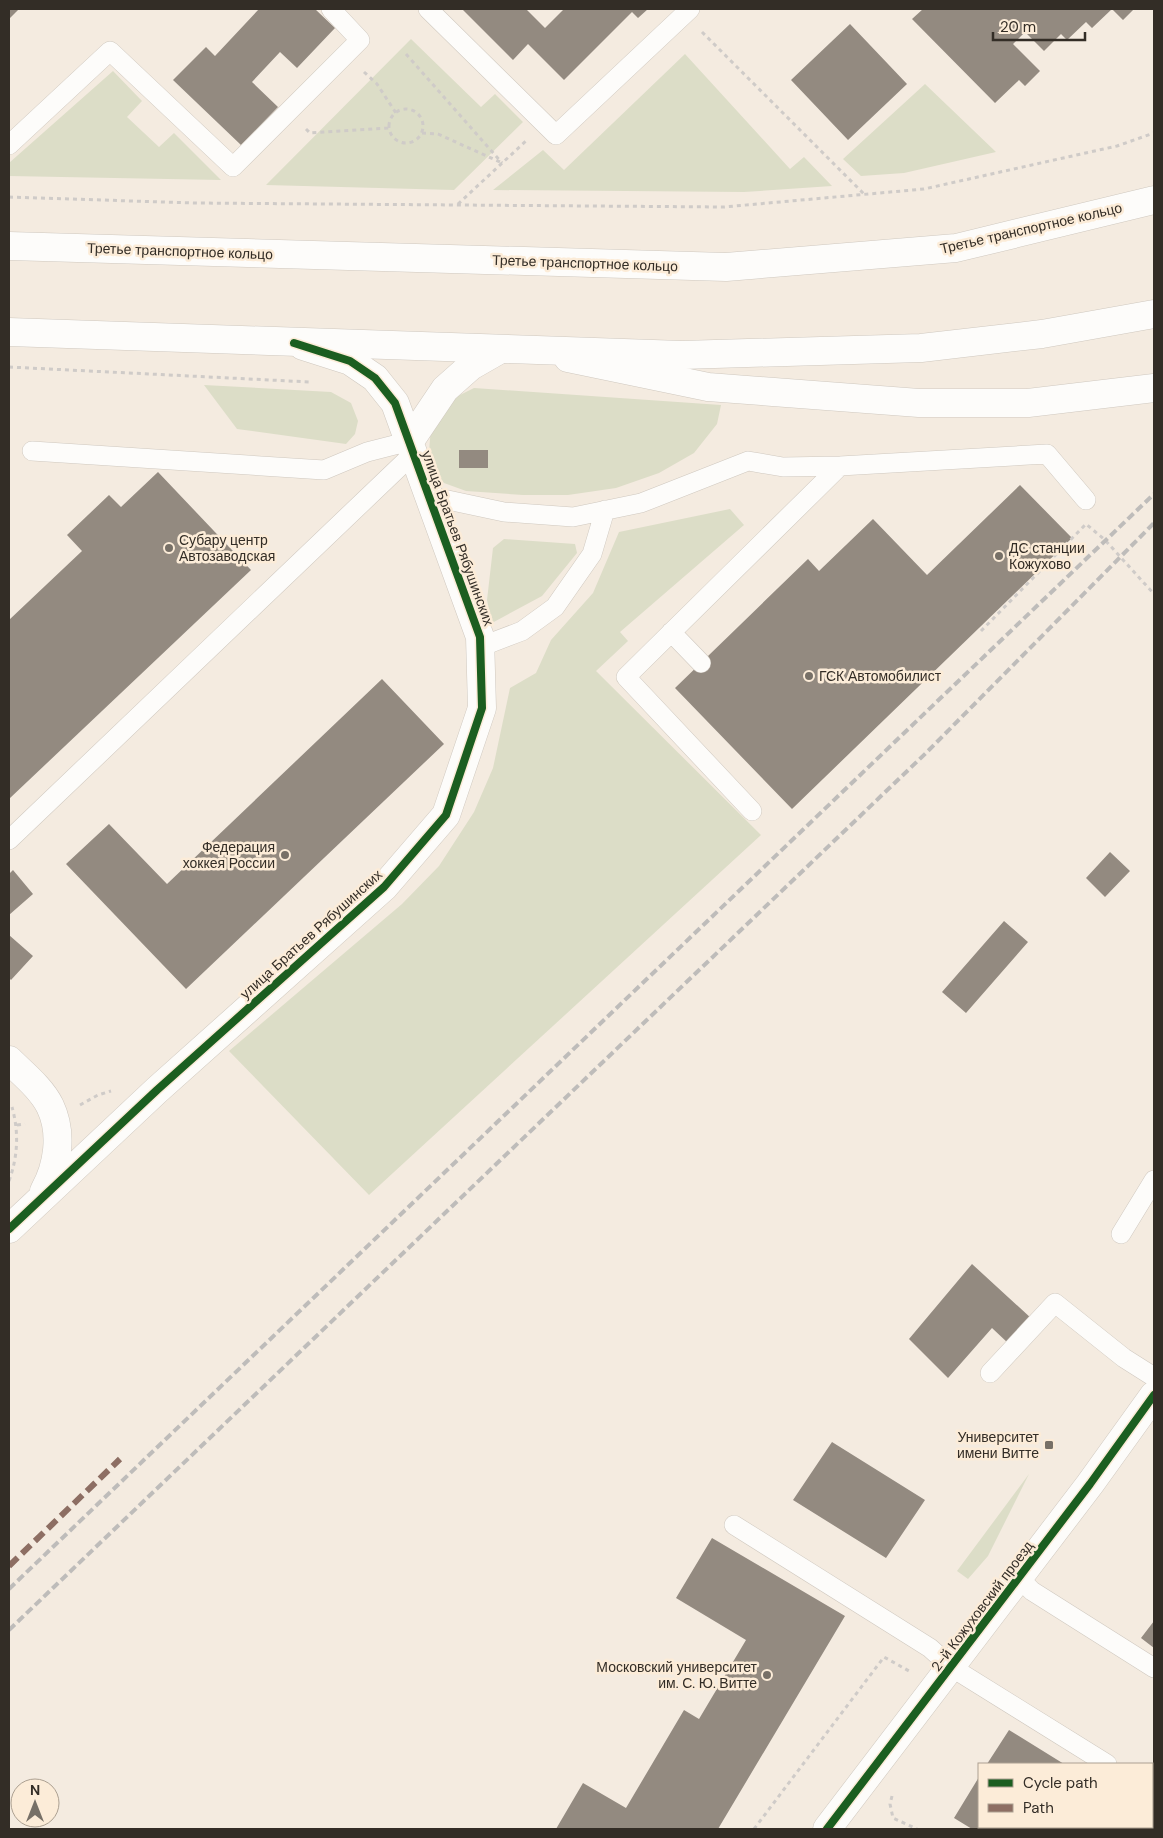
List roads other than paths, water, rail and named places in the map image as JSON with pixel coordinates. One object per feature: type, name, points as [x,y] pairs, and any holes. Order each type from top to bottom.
[{"type":"main road","name":"Третье транспортное кольцо","points":[[9,246],[726,267],[956,248],[1154,200]]},
{"type":"main road","points":[[9,332],[682,355],[921,348],[1042,334],[1154,314]]},
{"type":"main road","name":"улица Братьев Рябушинских","points":[[9,1229],[157,1090],[384,887],[446,815],[482,708],[480,637],[395,403],[376,378],[350,361],[294,343]]},
{"type":"main road","points":[[412,447],[445,389],[471,366],[499,350]]},
{"type":"main road","points":[[538,351],[708,387],[779,394],[919,403],[1028,403],[1154,388]]},
{"type":"main road","points":[[9,1060],[36,1086],[50,1105],[54,1119],[57,1154],[51,1179],[40,1198]]},
{"type":"main road","name":"2-й Кожуховский проезд","points":[[831,1828],[1154,1395]]},
{"type":"lane","points":[[9,145],[110,51],[233,167],[360,40],[331,9]]},
{"type":"lane","points":[[428,9],[556,135],[687,12]]},
{"type":"lane","points":[[32,451],[324,470],[367,452],[412,447]]},
{"type":"lane","points":[[9,840],[412,447]]},
{"type":"lane","points":[[429,496],[504,512],[573,516],[641,503],[748,462],[783,467],[840,466],[1048,454],[1086,500]]},
{"type":"lane","points":[[752,811],[626,676],[840,466]]},
{"type":"lane","points":[[480,647],[522,631],[555,606],[592,554],[605,510]]},
{"type":"lane","points":[[671,632],[701,663]]},
{"type":"lane","points":[[1121,1234],[1154,1180]]},
{"type":"lane","points":[[990,1373],[1055,1303],[1124,1358],[1154,1377]]},
{"type":"lane","points":[[734,1525],[930,1648],[951,1667],[1105,1763]]},
{"type":"lane","points":[[1019,1578],[1032,1591],[1154,1668]]},
{"type":"railway","points":[[9,1589],[1154,494]]},
{"type":"railway","points":[[9,1630],[926,753],[1154,523]]},
{"type":"place","name":"Субару центр Автозаводская","points":[[169,548]]},
{"type":"place","name":"ДС станции Кожухово","points":[[999,556]]},
{"type":"place","name":"ГСК Автомобилист","points":[[809,676]]},
{"type":"place","name":"Федерация хоккея России","points":[[285,855]]},
{"type":"place","name":"Университет имени Витте","points":[[1049,1445]]},
{"type":"place","name":"Московский университет им. С. Ю. Витте","points":[[767,1675]]}]
